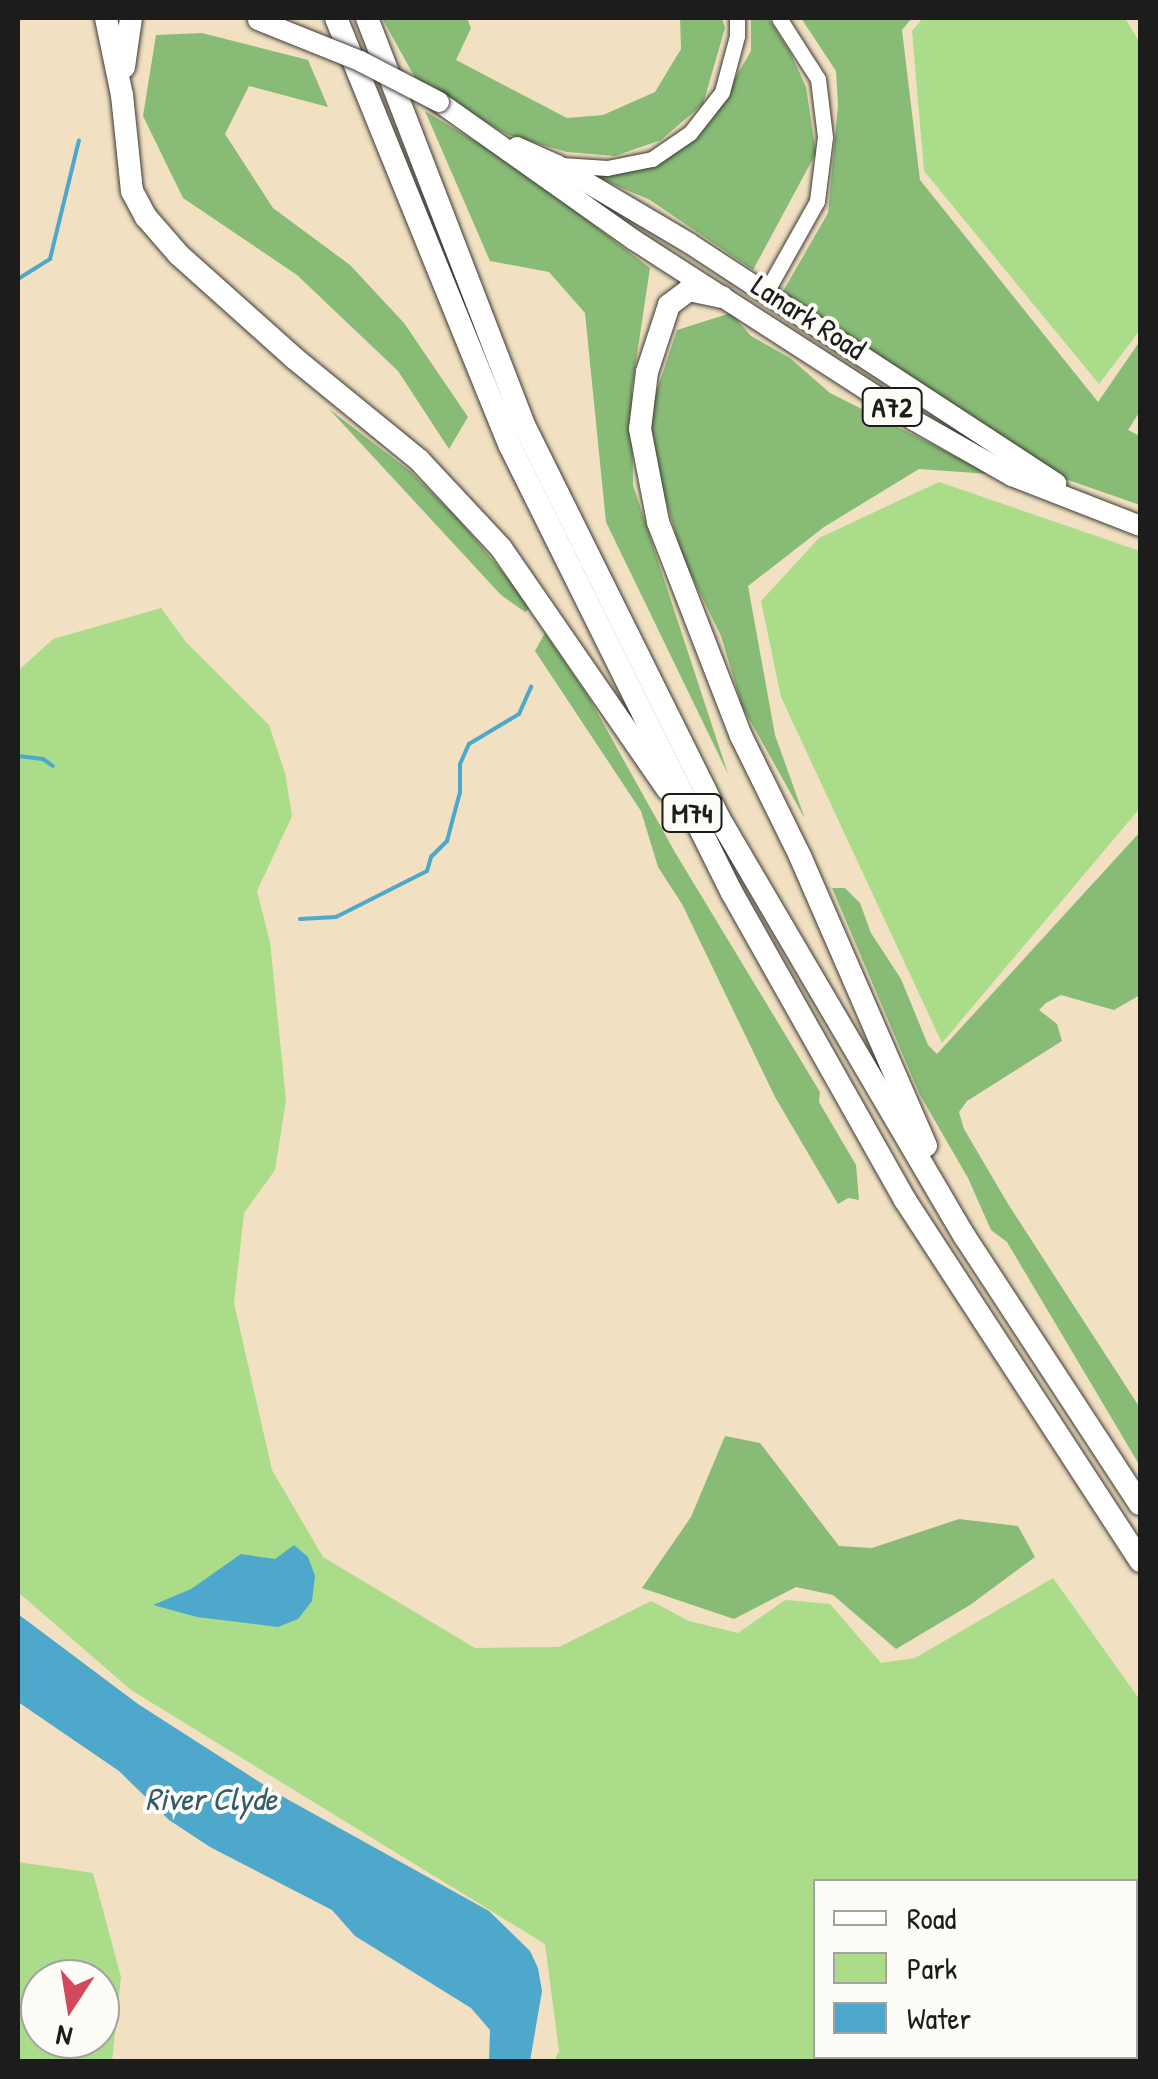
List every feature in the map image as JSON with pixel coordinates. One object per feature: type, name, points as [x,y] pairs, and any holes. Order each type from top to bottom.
[{"type":"highway","name":"M74","points":[[106,18],[122,95],[132,191],[146,217],[179,255],[294,358],[419,460],[501,548],[721,872]]},
{"type":"highway","name":"M74","points":[[122,95],[131,18]]},
{"type":"highway","name":"M74","points":[[336,18],[510,446],[721,872],[905,1200],[1140,1561]]},
{"type":"highway","name":"M74","points":[[368,18],[533,443],[719,818],[965,1238],[1140,1504]]},
{"type":"highway","name":"M74","points":[[682,271],[647,372],[640,429],[658,522],[742,736],[800,856],[965,1238]]},
{"type":"highway","points":[[670,304],[689,290],[730,302]]},
{"type":"main road","name":"Lanark Road","points":[[252,19],[360,61],[439,102],[682,271],[915,422],[1012,476],[1140,526]]},
{"type":"main road","name":"Lanark Road","points":[[488,134],[557,164],[766,292],[1025,465],[1117,518]]},
{"type":"main road","name":"A72","points":[[579,178],[681,250],[682,271]]},
{"type":"main road","points":[[730,302],[766,292]]},
{"type":"street","points":[[557,164],[607,168],[652,159],[690,133],[722,92],[737,36],[737,18]]},
{"type":"street","points":[[766,292],[817,201],[825,138],[818,79],[779,18]]},
{"type":"green space","points":[[382,18],[467,18],[471,28],[456,60],[567,118],[603,115],[655,92],[681,49],[680,18],[722,18],[725,28],[703,104],[661,140],[615,156],[567,152],[508,135],[418,83]]},
{"type":"green space","points":[[751,18],[768,18],[790,52],[806,87],[816,153],[753,270],[650,200],[580,170],[651,165],[713,116],[751,51]]},
{"type":"green space","points":[[801,18],[912,18],[902,30],[920,180],[1098,402],[1140,341],[1140,411],[1128,430],[1140,436],[1140,505],[1025,465],[782,293],[828,213],[838,105],[836,71]]},
{"type":"green space","points":[[923,18],[1125,18],[1140,43],[1140,330],[1099,384],[924,171],[912,31]]},
{"type":"green space","points":[[202,33],[308,60],[328,107],[249,86],[225,134],[273,208],[350,265],[404,323],[468,417],[449,449],[398,371],[297,275],[183,198],[143,116],[156,35]]},
{"type":"green space","points":[[425,111],[515,165],[650,268],[632,388],[633,485],[728,774],[606,522],[585,313],[549,272],[490,261]]},
{"type":"green space","points":[[731,313],[751,336],[790,358],[830,393],[1011,484],[990,474],[919,469],[824,527],[748,586],[775,735],[805,819],[742,706],[721,636],[683,558],[662,487],[649,414],[677,330]]},
{"type":"green space","points":[[329,409],[410,471],[459,520],[532,607],[525,612],[501,595]]},
{"type":"green space","points":[[939,482],[1140,551],[1140,808],[942,1043],[781,697],[761,601],[819,538]]},
{"type":"green space","points":[[161,608],[186,642],[269,725],[285,773],[292,816],[257,891],[270,942],[286,1100],[275,1170],[244,1213],[234,1303],[272,1470],[323,1557],[475,1648],[559,1647],[651,1601],[689,1621],[738,1633],[785,1600],[830,1604],[881,1663],[915,1658],[1053,1578],[1140,1700],[1140,2061],[554,2061],[559,2051],[545,1944],[131,1690],[18,1592],[18,671],[53,639]]},
{"type":"green space","points":[[545,633],[588,696],[676,854],[820,1092],[819,1102],[856,1165],[859,1200],[848,1198],[838,1204],[775,1097],[682,904],[658,867],[641,811],[535,651]]},
{"type":"green space","points":[[1140,832],[1140,995],[1114,1010],[1061,995],[1046,1003],[1039,1010],[1057,1024],[1062,1041],[967,1101],[959,1112],[964,1129],[1008,1204],[1140,1408],[1140,1466],[1007,1242],[991,1230],[968,1178],[920,1095],[832,888],[845,888],[860,903],[871,933],[901,979],[928,1045],[937,1054]]},
{"type":"green space","points":[[725,1436],[760,1443],[839,1546],[872,1548],[959,1519],[1018,1526],[1035,1557],[970,1605],[896,1649],[833,1595],[796,1587],[734,1619],[642,1588],[691,1517]]},
{"type":"green space","points":[[18,1862],[93,1873],[116,1959],[20,1959],[20,2059],[112,2061],[18,2061]]},
{"type":"water","points":[[294,1545],[308,1557],[315,1576],[312,1601],[298,1619],[278,1627],[197,1617],[153,1605],[191,1589],[241,1554],[275,1559]]},
{"type":"water","name":"River Clyde","points":[[18,1614],[138,1704],[278,1794],[489,1911],[530,1951],[538,1968],[542,1991],[530,2061],[489,2061],[490,2030],[471,2008],[355,1936],[332,1910],[210,1847],[169,1820],[119,1771],[18,1702]]},
{"type":"waterway","points":[[18,279],[50,259],[79,140]]},
{"type":"waterway","points":[[300,919],[336,917],[427,871],[431,857],[447,841],[460,792],[460,764],[469,744],[519,714],[531,687]]},
{"type":"waterway","points":[[18,756],[43,759],[53,766]]}]
